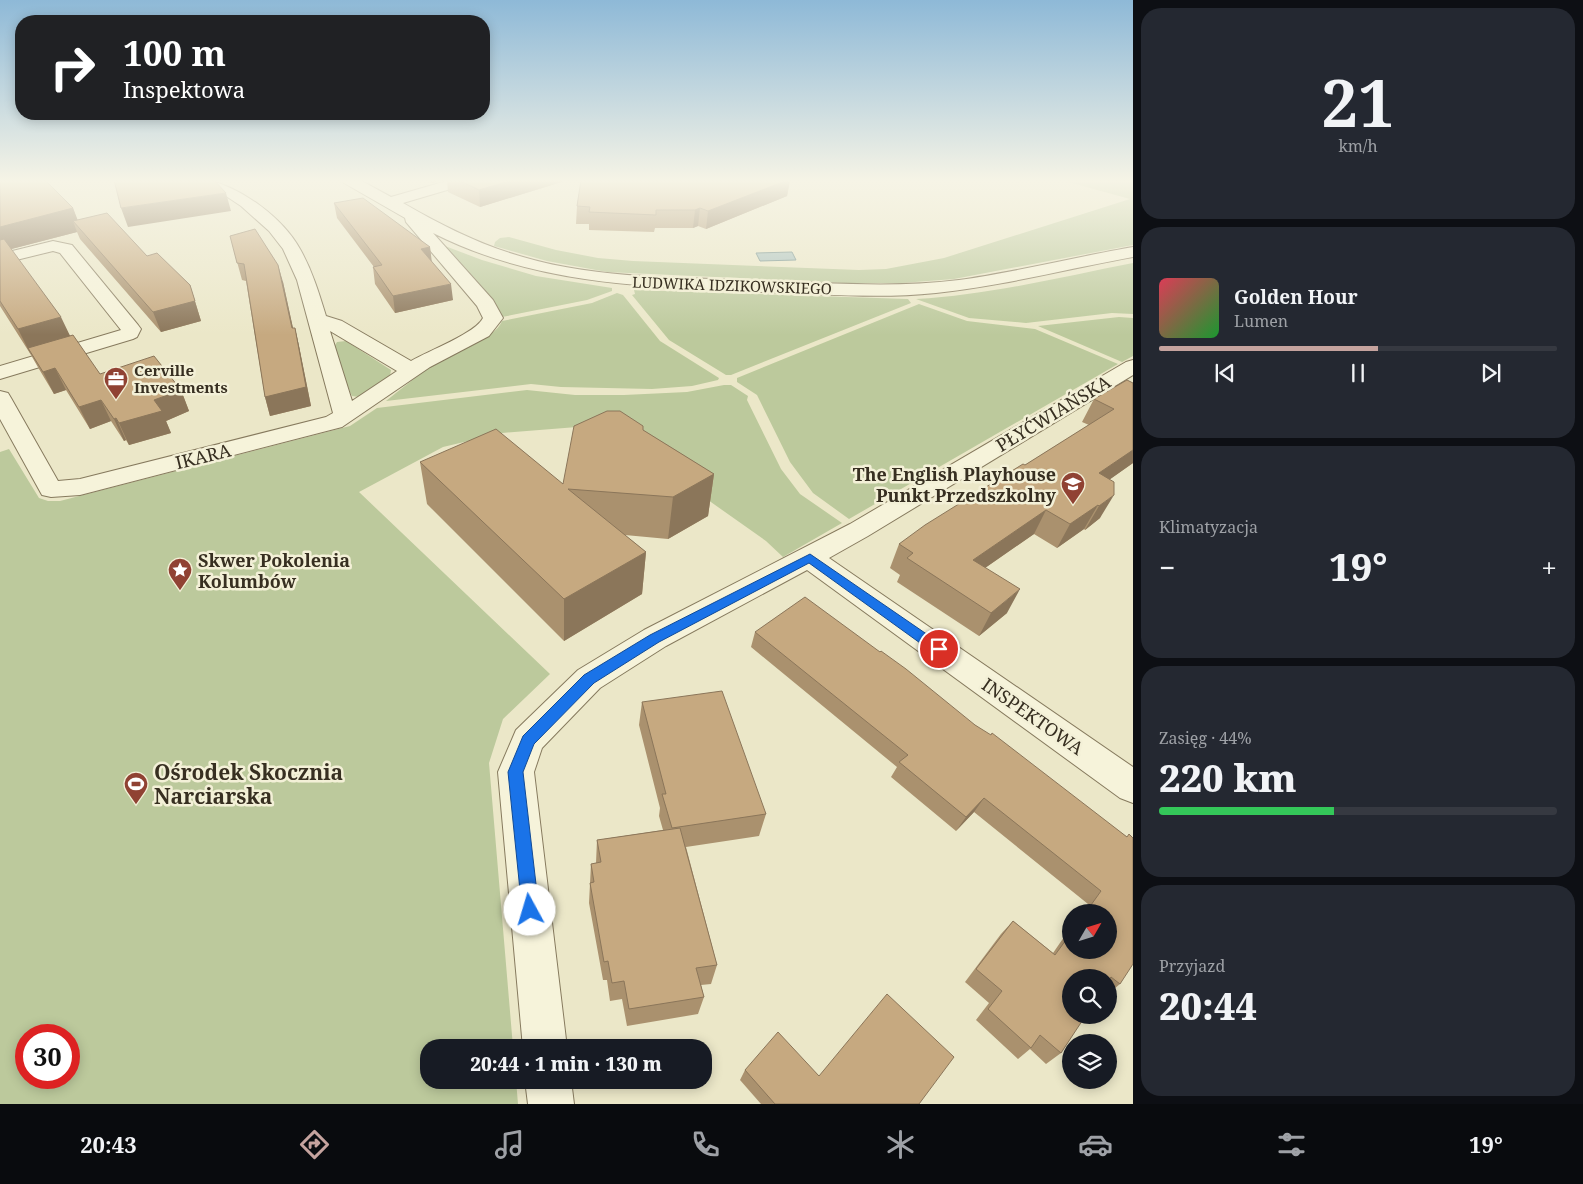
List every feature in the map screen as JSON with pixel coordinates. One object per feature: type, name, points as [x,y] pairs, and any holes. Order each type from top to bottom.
[{"type":"street","points":[[277,232],[296,257],[318,320],[345,416]]},
{"type":"street","name":"IKARA","points":[[0,398],[47,483],[51,488],[59,490],[80,487],[322,426],[345,416],[372,400],[411,370],[433,356],[484,330],[491,324],[493,318],[491,312],[476,292],[421,232]]},
{"type":"street","name":"LUDWIKA IDZIKOWSKIEGO","points":[[445,232],[464,242],[510,259],[558,271],[632,281],[868,290],[933,288],[976,283],[1133,252]]},
{"type":"street","points":[[0,259],[53,246],[66,249],[131,329],[130,333],[126,335],[0,373]]},
{"type":"street","points":[[318,320],[335,325],[411,370]]},
{"type":"street","name":"PŁYĆWIAŃSKA","points":[[544,1039],[516,772],[528,740],[589,679],[655,638],[810,558],[1133,366]]},
{"type":"street","name":"INSPEKTOWA","points":[[810,558],[1133,787]]},
{"type":"street","points":[[549,1089],[551,1104]]},
{"type":"green space","points":[[1027,232],[1133,232],[1133,245],[954,279],[902,283],[844,283],[607,272],[547,261],[494,246],[495,242],[500,238],[509,237],[556,250],[598,258],[859,270],[886,269],[944,258]]},
{"type":"green space","points":[[445,246],[482,260],[536,276],[612,288],[612,291],[587,300],[502,317],[497,307]]},
{"type":"green space","points":[[1133,263],[1133,314],[1112,313],[1026,323],[969,318],[916,299],[998,290]]},
{"type":"green space","points":[[634,290],[908,299],[911,303],[731,375],[726,375],[669,340],[632,295],[635,294]]},
{"type":"green space","points":[[617,293],[623,295],[660,341],[719,378],[718,380],[692,386],[652,389],[561,387],[531,384],[386,401],[429,368],[481,341],[498,328],[502,321],[592,303]]},
{"type":"green space","points":[[919,304],[967,321],[1035,329],[1118,364],[849,519],[813,493],[790,462],[757,395],[737,382],[737,378]]},
{"type":"green space","points":[[1119,317],[1133,318],[1133,356],[1122,362],[1038,326]]},
{"type":"green space","points":[[346,341],[391,370],[390,376],[359,397],[352,396],[350,392],[334,347],[337,342]]},
{"type":"green space","points":[[731,385],[748,396],[747,400],[781,469],[800,494],[842,523],[783,557],[766,541],[602,425],[502,433],[443,447],[359,492],[550,674],[503,719],[489,763],[512,1039],[420,1039],[420,1089],[517,1089],[518,1104],[0,1104],[0,452],[9,449],[39,498],[48,501],[60,501],[350,426],[377,408],[527,390],[575,395],[687,392]]},
{"type":"water","points":[[792,252],[796,260],[760,261],[756,253]]},
{"type":"building","points":[[82,232],[124,232],[147,256],[157,253],[190,285],[195,301],[153,312]]},
{"type":"building","points":[[246,232],[257,232],[278,265],[292,328],[295,328],[306,387],[265,397],[244,264],[237,263],[230,236]]},
{"type":"building","points":[[356,232],[409,232],[430,247],[421,249],[451,284],[393,296],[373,267],[382,265]]},
{"type":"building","points":[[4,239],[61,317],[18,329],[0,301],[0,240]]},
{"type":"building","points":[[73,335],[100,374],[154,356],[181,390],[154,400],[162,411],[119,423],[101,400],[79,407],[55,368],[43,372],[28,348]]},
{"type":"building","points":[[1127,380],[1133,383],[1133,450],[1099,473],[1114,482],[1114,495],[1070,524],[1046,510],[973,560],[1020,589],[991,613],[907,558],[913,553],[899,544],[925,525],[1114,409],[1094,399]]},
{"type":"building","points":[[607,411],[620,411],[643,426],[643,430],[714,474],[673,497],[568,489],[646,552],[564,599],[420,462],[496,429],[563,484],[574,426]]},
{"type":"building","points":[[805,597],[906,669],[975,725],[991,735],[992,733],[1127,837],[1129,834],[1133,838],[1133,964],[1120,984],[1117,982],[1117,969],[1062,969],[1062,1024],[1080,1024],[1074,1034],[1062,1034],[1061,1053],[1040,1035],[1031,1048],[988,1009],[1002,991],[976,969],[1013,921],[1055,955],[1062,945],[1062,959],[1118,959],[1118,904],[1092,904],[1101,891],[984,798],[966,817],[899,762],[908,755],[755,632]]},
{"type":"building","points":[[722,691],[766,814],[672,828],[662,794],[666,794],[642,702]]},
{"type":"building","points":[[680,828],[717,965],[696,968],[704,997],[629,1009],[624,981],[612,983],[608,961],[604,962],[590,883],[594,882],[591,864],[601,862],[597,840]]},
{"type":"building","points":[[887,994],[954,1057],[919,1104],[775,1104],[745,1070],[778,1032],[819,1076]]},
{"type":"place","name":"Cerville Investments","points":[[116,400]]},
{"type":"place","name":"The English Playhouse Punkt Przedszkolny","points":[[1073,505]]},
{"type":"place","name":"Skwer Pokolenia Kolumbów","points":[[180,591]]},
{"type":"place","name":"Ośrodek Skocznia Narciarska","points":[[136,805]]},
{"type":"route","points":[[530,910],[516,772],[528,740],[589,679],[655,638],[810,558],[939,649]]}]
